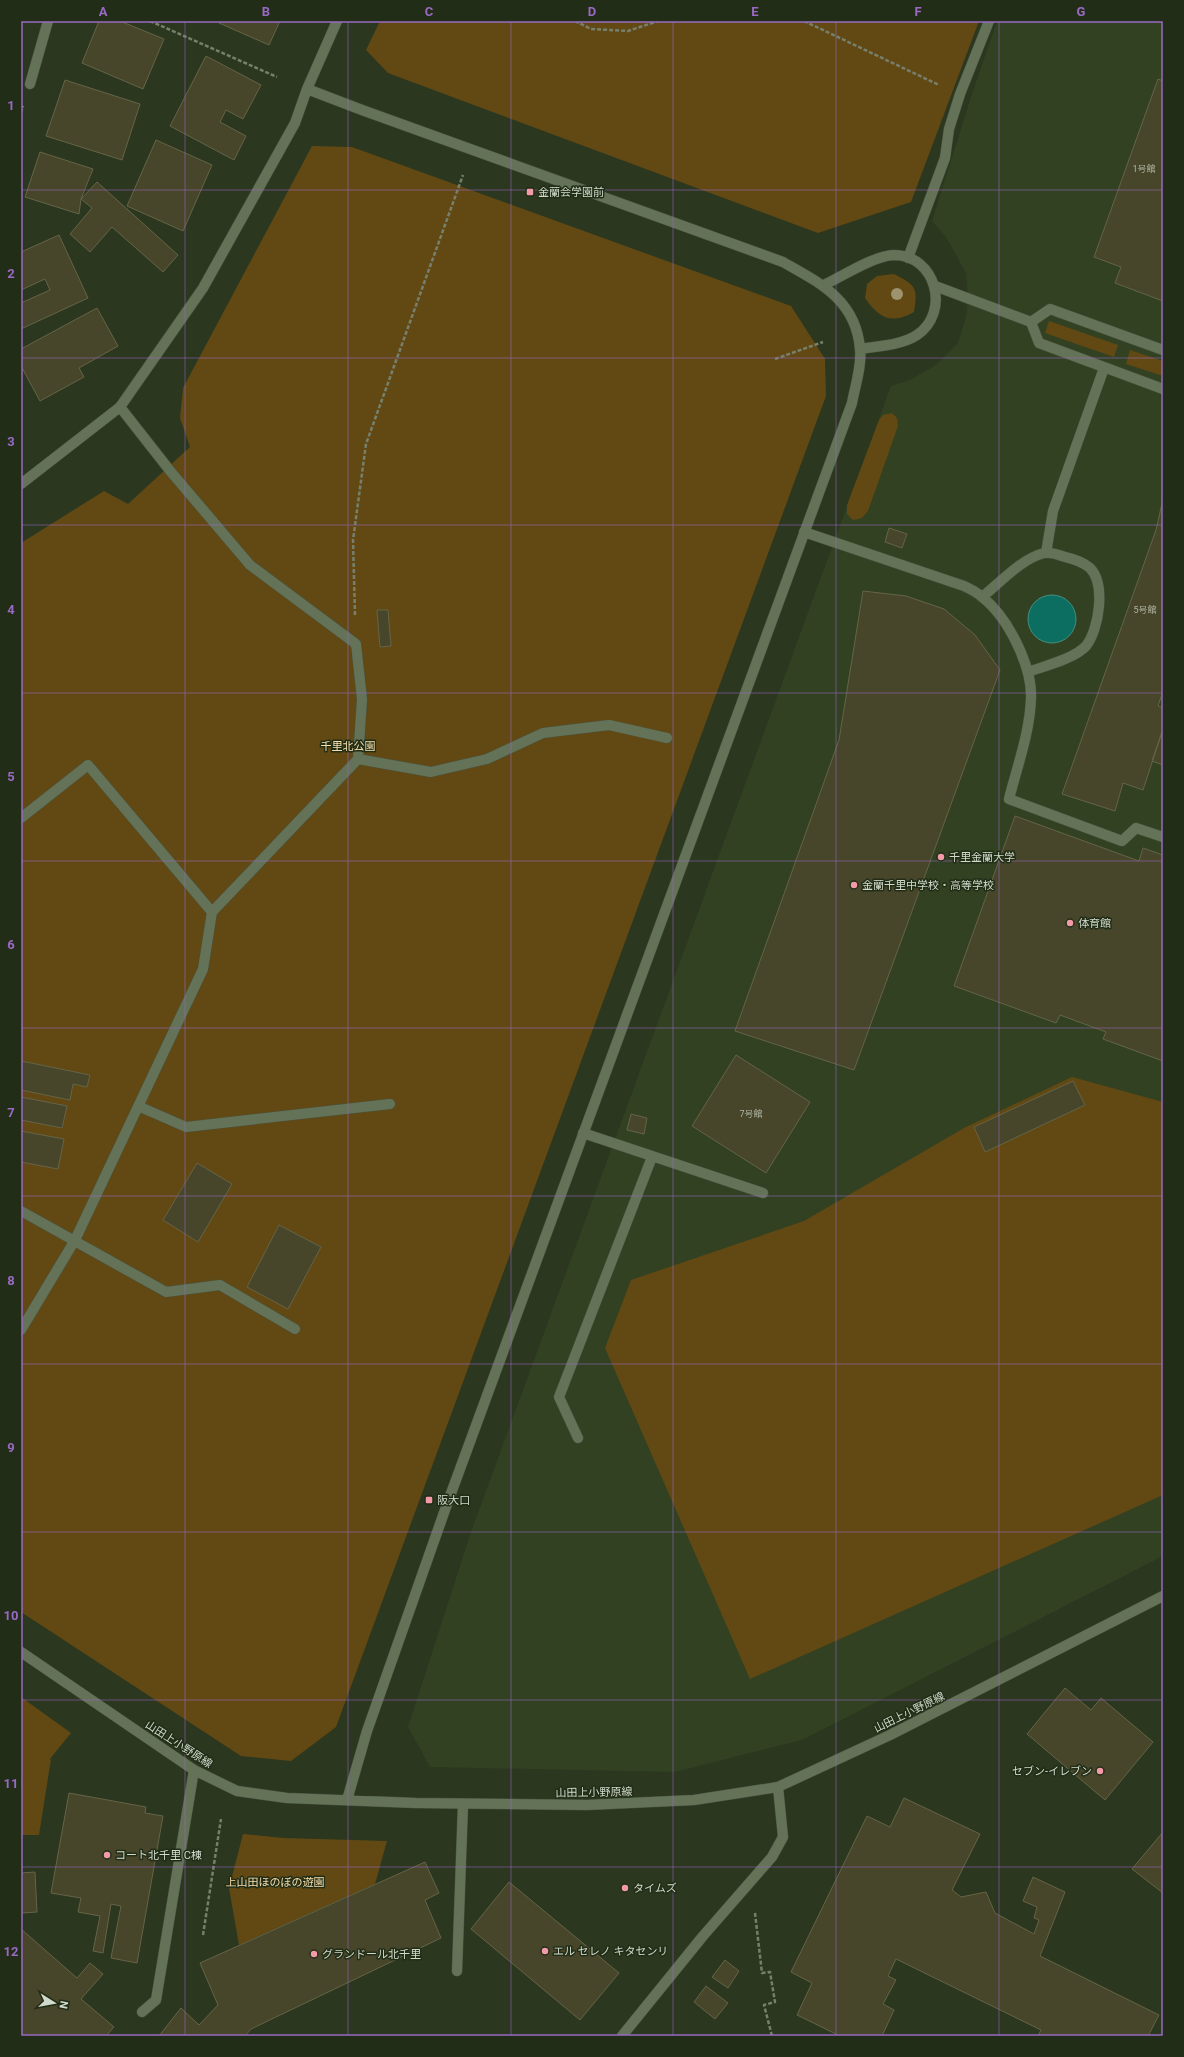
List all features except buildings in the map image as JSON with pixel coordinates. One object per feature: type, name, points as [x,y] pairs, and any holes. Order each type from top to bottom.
[{"type":"street","points":[[30,84],[48,21]]},
{"type":"street","points":[[21,484],[120,407],[203,288],[295,123],[307,89],[337,21]]},
{"type":"street","points":[[908,258],[945,158],[949,129],[960,94],[989,21]]},
{"type":"street","points":[[307,89],[783,262],[824,285],[838,298],[850,316],[860,349],[858,374],[852,403],[446,1507],[367,1731],[347,1800]]},
{"type":"street","points":[[824,285],[883,257],[895,255],[908,258],[920,264],[935,286],[937,300],[934,314],[928,325],[916,336],[893,343],[860,349]]},
{"type":"street","points":[[935,286],[1031,322],[1039,343],[1163,389]]},
{"type":"street","points":[[1031,322],[1050,309],[1163,350]]},
{"type":"street","points":[[1046,553],[1052,511],[1104,368]]},
{"type":"street","points":[[21,1330],[75,1240],[203,969],[212,912],[358,759],[362,699],[356,644],[250,565],[171,472],[120,407]]},
{"type":"street","points":[[804,532],[964,586],[982,597],[1006,622],[1028,672],[1031,698],[1028,718],[1008,799],[1122,841],[1136,828],[1163,837]]},
{"type":"street","points":[[982,597],[1020,566],[1032,558],[1046,553],[1080,562],[1090,568],[1098,580],[1099,600],[1097,620],[1086,645],[1078,652],[1028,672]]},
{"type":"street","points":[[358,759],[431,772],[487,759],[543,733],[609,725],[666,738]]},
{"type":"street","points":[[21,818],[88,765],[212,912]]},
{"type":"street","points":[[138,1106],[186,1126],[390,1104]]},
{"type":"street","points":[[583,1133],[763,1193]]},
{"type":"street","points":[[578,1438],[559,1397],[652,1157]]},
{"type":"street","points":[[21,1211],[166,1292],[220,1285],[295,1329]]},
{"type":"street","name":"山田上小野原線","points":[[21,1652],[194,1770],[237,1791],[287,1798],[463,1804],[587,1805],[694,1800],[778,1787],[890,1735],[1163,1596]]},
{"type":"street","points":[[142,2012],[156,2000],[194,1770]]},
{"type":"street","points":[[622,2036],[703,1936],[772,1857],[783,1837],[778,1787]]},
{"type":"street","points":[[457,1971],[463,1804]]},
{"type":"path","points":[[150,21],[277,77]]},
{"type":"path","points":[[576,21],[591,29],[628,31],[658,21]]},
{"type":"path","points":[[804,21],[960,94]]},
{"type":"path","points":[[356,644],[353,540],[366,444],[463,175]]},
{"type":"path","points":[[775,359],[823,342]]},
{"type":"path","points":[[203,1935],[221,1819]]},
{"type":"path","points":[[754,1909],[762,1973],[770,1972],[775,2002],[764,2005],[772,2036]]},
{"type":"shaded area","name":"千里金蘭大学","points":[[997,21],[1163,21],[1163,1556],[802,1740],[675,1772],[430,1767],[408,1727],[471,1532],[891,386],[910,380],[936,365],[958,343],[966,317],[968,298],[966,273],[946,237],[932,221],[971,97]]},
{"type":"green space","points":[[380,21],[979,21],[911,202],[818,233],[388,73],[366,50]]},
{"type":"green space","name":"千里北公園","points":[[312,146],[352,147],[791,306],[825,359],[826,396],[336,1727],[291,1761],[241,1756],[21,1612],[21,543],[104,491],[128,504],[190,447],[180,418],[183,388]]},
{"type":"green space","points":[[894,274],[907,281],[914,288],[916,297],[914,312],[906,316],[892,319],[881,315],[865,298],[867,284],[877,276]]},
{"type":"green space","points":[[1049,321],[1118,345],[1114,357],[1045,333]]},
{"type":"green space","points":[[1130,350],[1163,361],[1163,376],[1126,364]]},
{"type":"green space","points":[[892,413],[897,418],[898,426],[868,511],[862,518],[853,520],[847,514],[847,505],[879,420],[883,415]]},
{"type":"green space","points":[[1072,1077],[1163,1102],[1163,1495],[750,1679],[605,1348],[631,1280],[804,1221],[964,1128]]},
{"type":"green space","points":[[21,1697],[71,1733],[49,1760],[51,1759],[39,1835],[21,1835]]},
{"type":"green space","name":"上山田ほのぼの遊園","points":[[243,1834],[283,1838],[387,1841],[375,1884],[239,1945],[229,1888]]},
{"type":"water","points":[[1047,595],[1057,595],[1066,599],[1072,605],[1075,610],[1075,628],[1066,639],[1057,643],[1047,643],[1038,639],[1032,633],[1028,624],[1028,614],[1032,605],[1038,599]]},
{"type":"place","name":"金蘭会学園前","points":[[530,192]]},
{"type":"place","name":"千里金蘭大学","points":[[941,857]]},
{"type":"place","name":"金蘭千里中学校・高等学校","points":[[854,885]]},
{"type":"place","name":"体育館","points":[[1070,923]]},
{"type":"place","name":"阪大口","points":[[429,1500]]},
{"type":"place","name":"セブン-イレブン","points":[[1100,1771]]},
{"type":"place","name":"コート北千里 C棟","points":[[107,1855]]},
{"type":"place","name":"タイムズ","points":[[625,1888]]},
{"type":"place","name":"エル セレノ キタセンリ","points":[[545,1951]]},
{"type":"place","name":"グランドール北千里","points":[[314,1954]]}]
